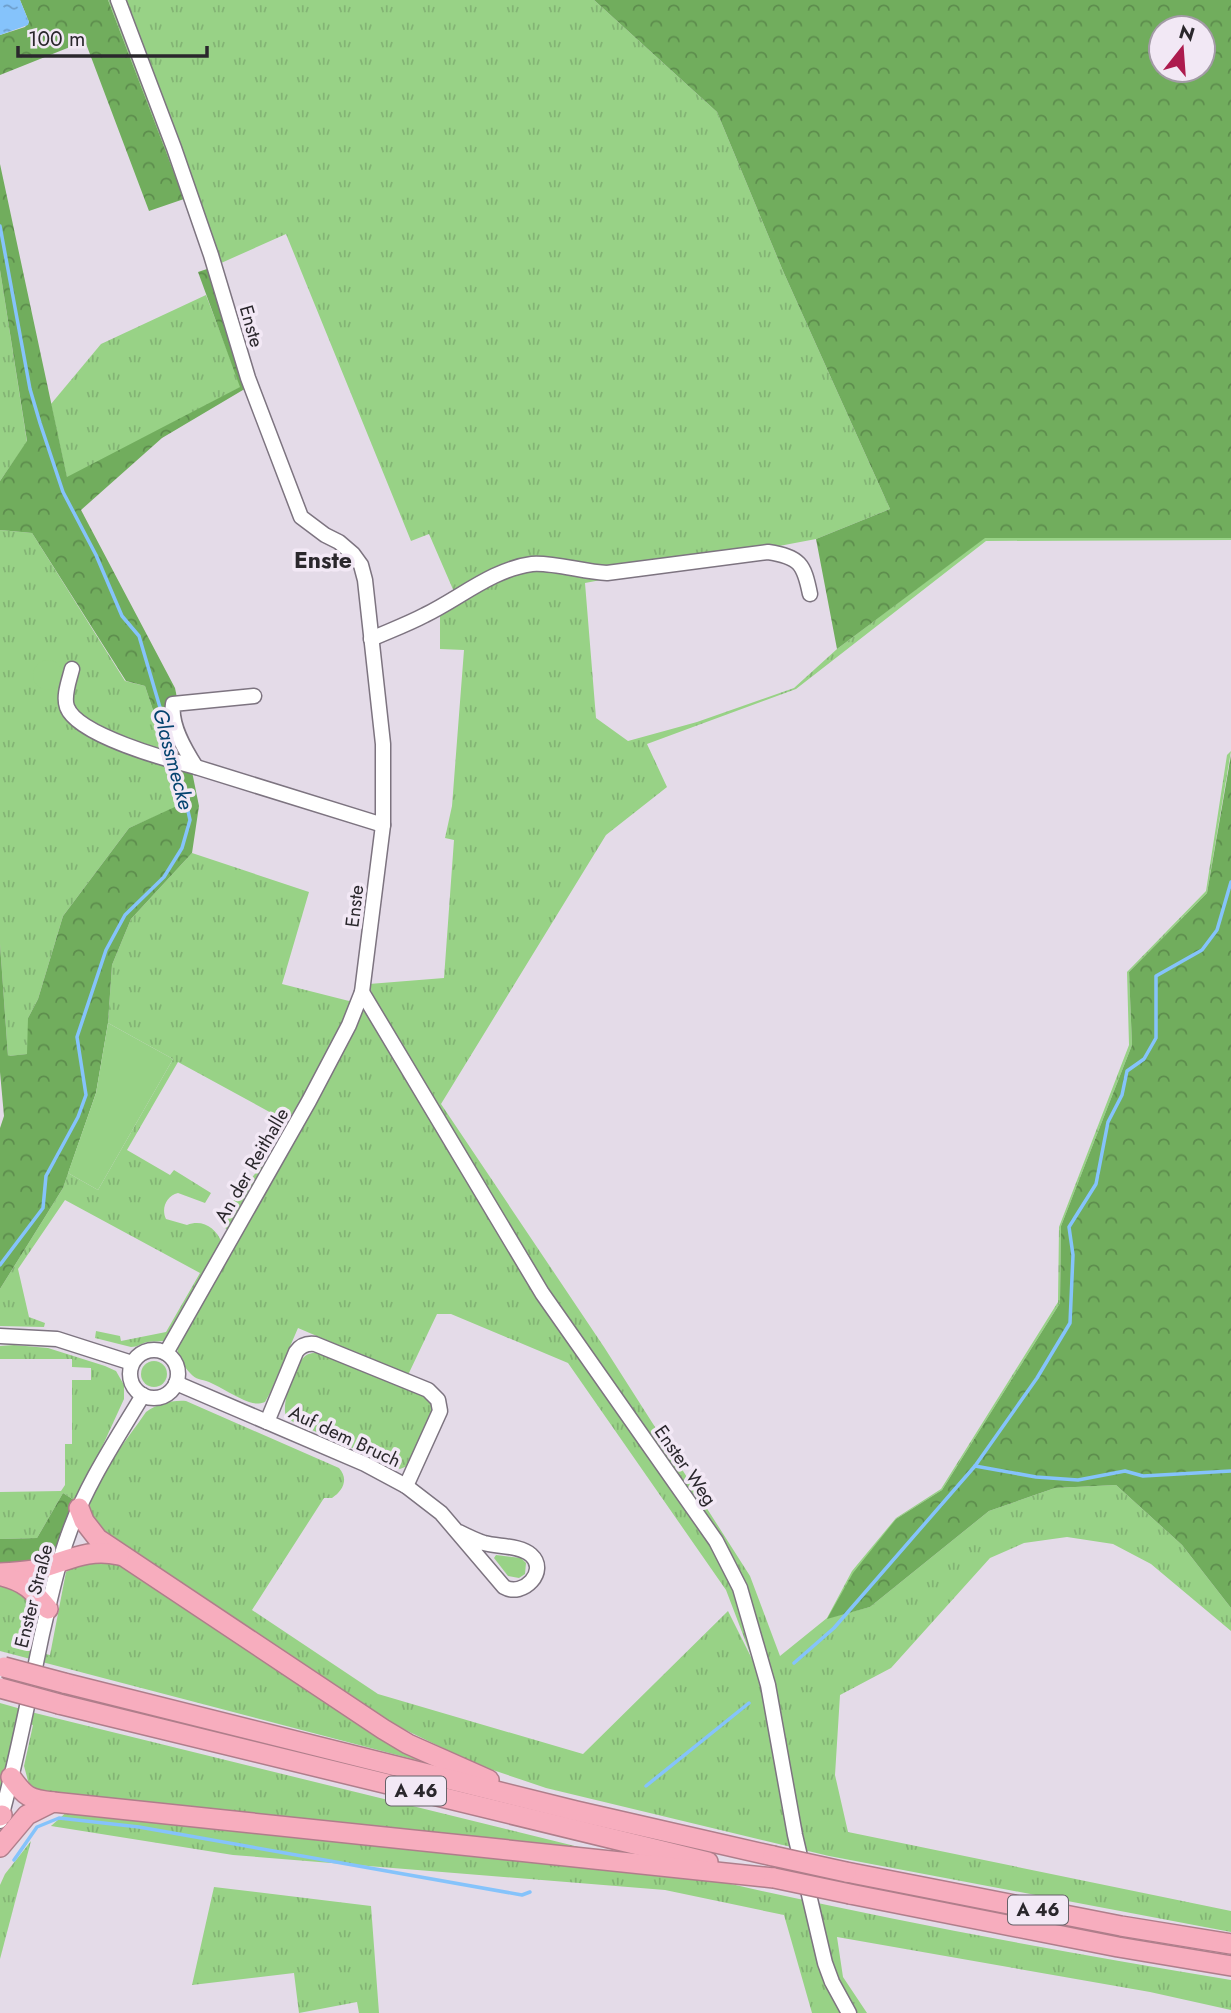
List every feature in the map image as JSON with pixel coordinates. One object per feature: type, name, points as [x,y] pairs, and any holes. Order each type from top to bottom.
[{"type":"highway","points":[[79,1508],[91,1533],[383,1730],[456,1766],[576,1811]]},
{"type":"highway","points":[[0,1574],[26,1572],[75,1556],[98,1552],[123,1556]]},
{"type":"highway","points":[[0,1574],[23,1583],[48,1609]]},
{"type":"highway","name":"A 46","points":[[2,1667],[576,1811],[773,1856],[1121,1926],[1231,1944]]},
{"type":"highway","name":"A 46","points":[[0,1688],[774,1878],[1118,1947],[1231,1966]]},
{"type":"highway","points":[[11,1777],[24,1795],[53,1802],[774,1878]]},
{"type":"highway","points":[[0,1847],[27,1815],[53,1802]]},
{"type":"street","name":"Enste","points":[[118,0],[211,255],[247,378],[301,517],[353,554],[361,565],[365,580],[383,744],[383,825],[362,992]]},
{"type":"street","points":[[371,639],[426,614],[486,581],[514,569],[536,564],[607,573],[768,552],[786,555],[798,561],[807,576],[810,594]]},
{"type":"street","points":[[72,669],[66,704],[77,719],[91,729],[165,760],[383,825]]},
{"type":"street","points":[[190,766],[173,714],[173,704],[254,696]]},
{"type":"street","name":"An der Reithalle","points":[[166,1353],[309,1101],[349,1025],[362,992]]},
{"type":"street","name":"Enster Weg","points":[[362,992],[542,1293],[716,1541],[730,1567],[740,1588],[768,1685],[795,1835],[825,1963],[849,2013]]},
{"type":"street","points":[[0,1336],[57,1339],[132,1363]]},
{"type":"street","name":"Auf dem Bruch","points":[[267,1422],[296,1352],[309,1343],[428,1390],[439,1400],[440,1411],[406,1486]]},
{"type":"street","points":[[148,1350],[166,1353],[177,1368],[176,1383],[166,1394],[159,1397],[143,1395],[132,1383],[132,1363],[148,1350]]},
{"type":"street","name":"Auf dem Bruch","points":[[176,1383],[365,1464],[406,1486],[441,1513],[504,1587],[518,1591],[533,1580],[536,1565],[530,1554],[486,1543],[459,1532]]},
{"type":"street","name":"Enster Straße","points":[[1,1817],[60,1561],[79,1508],[143,1395]]},
{"type":"green space","points":[[20,0],[108,0],[184,199],[149,211],[85,41],[0,75],[0,35],[25,27],[29,22]]},
{"type":"green space","points":[[108,0],[594,0],[717,112],[783,271],[890,509],[816,539],[585,583],[596,718],[628,741],[697,722],[794,688],[837,649],[984,538],[1231,538],[986,541],[796,689],[647,744],[667,787],[606,835],[441,1104],[604,1347],[750,1576],[780,1656],[827,1618],[852,1571],[896,1518],[941,1489],[1058,1302],[1059,1227],[1129,1045],[1127,972],[1206,891],[1227,755],[1231,751],[1207,893],[1129,972],[1132,1045],[1061,1226],[1060,1303],[942,1490],[896,1519],[828,1618],[870,1607],[989,1511],[1055,1488],[1116,1485],[1182,1545],[1231,1608],[1231,1631],[1151,1564],[1113,1544],[1067,1537],[1024,1543],[990,1558],[891,1668],[840,1695],[835,1775],[848,1832],[1231,1911],[1231,1932],[829,1856],[546,1788],[478,1765],[391,1723],[102,1535],[88,1512],[104,1472],[146,1412],[165,1403],[186,1401],[339,1468],[342,1472],[342,1488],[332,1498],[324,1498],[252,1610],[378,1694],[583,1754],[728,1611],[753,1661],[726,1590],[568,1363],[451,1314],[437,1314],[408,1375],[298,1328],[270,1393],[265,1402],[257,1404],[194,1377],[179,1355],[177,1343],[363,1006],[374,1000],[369,984],[444,978],[454,840],[445,838],[452,806],[464,650],[440,649],[440,614],[455,594],[429,534],[411,541],[286,234],[210,268]]},
{"type":"green space","points":[[594,0],[1231,0],[1231,538],[985,538],[837,649],[816,539],[890,509],[783,271],[717,112]]},
{"type":"green space","points":[[0,164],[67,477],[240,387],[198,272],[210,268],[248,387],[162,438],[81,510],[175,688],[199,806],[192,853],[131,919],[112,965],[108,1023],[96,1093],[63,1188],[0,1289],[0,1128],[4,1116],[0,1072],[0,944],[8,1056],[27,1054],[28,1018],[38,999],[63,916],[129,828],[177,806],[172,767],[145,686],[126,681],[32,533],[0,530],[0,481],[27,441],[0,270]]},
{"type":"green space","points":[[0,270],[27,442],[0,481]]},
{"type":"green space","points":[[206,295],[241,387],[67,478],[51,404],[101,344]]},
{"type":"green space","points":[[0,530],[32,533],[125,681],[145,686],[172,767],[177,807],[129,828],[63,916],[38,999],[28,1018],[28,1054],[8,1056],[0,944]]},
{"type":"green space","points":[[48,660],[58,665],[63,675],[58,685],[48,690],[38,685],[33,675],[38,665]]},
{"type":"green space","points":[[1231,755],[1231,1608],[1182,1545],[1116,1485],[1055,1488],[989,1511],[870,1607],[827,1619],[853,1573],[896,1519],[942,1490],[1060,1303],[1061,1226],[1132,1045],[1129,972],[1207,893]]},
{"type":"green space","points":[[192,853],[309,892],[282,984],[353,1002],[312,1090],[286,1121],[178,1062],[127,1150],[170,1175],[174,1170],[211,1193],[205,1203],[178,1193],[170,1197],[164,1211],[166,1219],[187,1225],[198,1223],[208,1226],[222,1243],[168,1340],[131,1347],[95,1338],[96,1331],[120,1336],[121,1341],[166,1332],[200,1273],[65,1200],[18,1269],[29,1317],[45,1323],[44,1327],[0,1326],[0,1289],[63,1188],[68,1173],[98,1190],[173,1059],[108,1023],[112,965],[131,919]]},
{"type":"green space","points":[[108,1023],[173,1059],[98,1190],[68,1173],[96,1093]]},
{"type":"green space","points":[[274,1150],[231,1229],[226,1229],[222,1221],[223,1214]]},
{"type":"green space","points":[[0,1346],[48,1348],[116,1371],[124,1385],[124,1399],[74,1500],[63,1493],[37,1538],[0,1539],[0,1492],[61,1491],[65,1485],[65,1444],[72,1444],[72,1380],[91,1380],[91,1368],[72,1367],[72,1359],[0,1359]]},
{"type":"green space","points":[[320,1353],[422,1394],[428,1399],[432,1406],[432,1416],[410,1465],[400,1469],[287,1419],[286,1397],[292,1379],[303,1358]]},
{"type":"green space","points":[[154,1361],[163,1365],[167,1374],[163,1383],[154,1387],[145,1383],[141,1374],[145,1365]]},
{"type":"green space","points":[[63,1493],[74,1500],[57,1545],[46,1559],[35,1564],[0,1566],[0,1539],[37,1538]]},
{"type":"green space","points":[[496,1555],[521,1558],[526,1563],[525,1574],[519,1578],[508,1576],[494,1558]]},
{"type":"green space","points":[[89,1559],[122,1564],[439,1766],[0,1651],[0,1582],[25,1591],[37,1611],[29,1650],[50,1655],[66,1572]]},
{"type":"green space","points":[[0,1703],[591,1850],[31,1792],[24,1766],[33,1725],[18,1721],[0,1797]]},
{"type":"green space","points":[[69,1810],[709,1879],[969,1934],[1231,1980],[1231,2010],[1150,1992],[837,1937],[843,1977],[867,2013],[812,2013],[784,1915],[665,1890],[233,1855],[51,1826]]},
{"type":"green space","points":[[31,1841],[0,1959],[0,1885],[5,1874]]},
{"type":"green space","points":[[214,1887],[371,1906],[379,2013],[359,2013],[357,2002],[299,2013],[294,1973],[192,1985]]},
{"type":"water","points":[[0,0],[20,0],[28,25],[0,35]]},
{"type":"waterway","name":"Glassmecke","points":[[0,226],[30,389],[40,423],[63,492],[96,555],[122,616],[139,636],[174,755]]},
{"type":"waterway","name":"Glassmecke","points":[[0,1265],[43,1208],[46,1176],[78,1117],[86,1095],[77,1037],[106,950],[125,915],[164,877],[182,848],[190,820],[178,766]]},
{"type":"waterway","points":[[794,1663],[834,1628],[975,1466],[1037,1378],[1070,1323],[1073,1255],[1069,1227],[1096,1184],[1108,1122],[1122,1095],[1127,1071],[1144,1059],[1156,1038],[1156,976],[1202,950],[1217,930],[1231,882]]},
{"type":"waterway","points":[[975,1466],[1036,1477],[1078,1480],[1125,1471],[1143,1476],[1231,1471]]},
{"type":"waterway","points":[[646,1786],[749,1703]]},
{"type":"waterway","points":[[14,1860],[37,1827],[59,1818],[139,1827],[522,1895],[530,1892]]},
{"type":"district","name":"Enste","points":[[323,560]]}]
